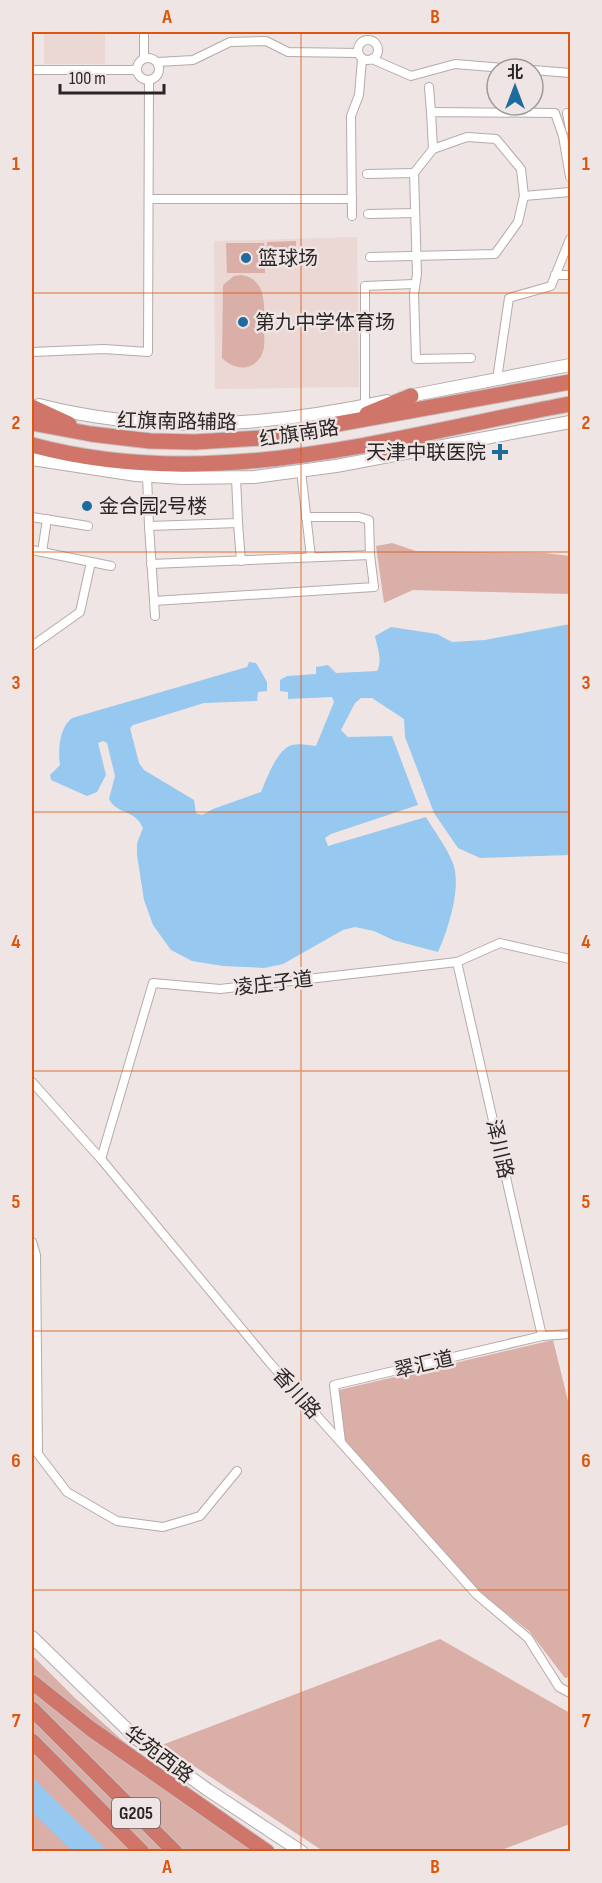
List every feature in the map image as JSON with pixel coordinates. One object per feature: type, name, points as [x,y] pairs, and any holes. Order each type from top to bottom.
[{"type":"highway","name":"红旗南路","points":[[32,423],[91,434],[150,441],[195,442],[260,438],[570,382]]},
{"type":"highway","points":[[341,424],[411,396]]},
{"type":"highway","name":"红旗南路","points":[[32,446],[70,456],[152,464],[273,460],[570,404]]},
{"type":"highway","points":[[32,405],[91,434]]},
{"type":"highway","points":[[342,448],[430,449]]},
{"type":"highway","points":[[32,1682],[92,1729],[267,1851]]},
{"type":"highway","name":"G205","points":[[32,1709],[175,1851]]},
{"type":"highway","name":"G205","points":[[32,1741],[142,1851]]},
{"type":"main road","name":"红旗南路辅路","points":[[32,405],[106,419],[172,425],[261,422],[301,417],[570,365]]},
{"type":"main road","points":[[32,459],[99,471],[147,476],[236,477],[301,471],[570,422]]},
{"type":"main road","name":"华苑西路","points":[[32,1637],[103,1709],[144,1745],[302,1851]]},
{"type":"main road","name":"华苑西路","points":[[32,1642],[88,1701],[160,1763],[293,1851]]},
{"type":"street","points":[[144,32],[144,58]]},
{"type":"street","points":[[158,62],[158,74],[149,80],[142,78],[137,70],[138,63],[144,58],[152,58],[158,62],[193,60],[230,42],[266,41],[288,52],[364,57],[376,55],[378,49],[373,42],[373,32]]},
{"type":"street","points":[[352,216],[351,116],[359,95],[364,57],[359,47],[363,42],[373,42]]},
{"type":"street","points":[[364,57],[411,75],[455,64],[485,66]]},
{"type":"street","points":[[32,70],[137,70]]},
{"type":"street","points":[[545,71],[570,73]]},
{"type":"street","points":[[32,352],[104,349],[148,352],[149,80]]},
{"type":"street","points":[[429,87],[433,149]]},
{"type":"street","points":[[431,112],[555,113],[563,136],[570,177]]},
{"type":"street","points":[[567,113],[570,129]]},
{"type":"street","points":[[370,257],[416,256],[495,254],[518,222],[524,196],[521,169],[496,139],[467,137],[433,149],[414,173],[416,256],[417,274],[414,284],[416,359],[471,358]]},
{"type":"street","points":[[367,174],[414,173]]},
{"type":"street","points":[[524,196],[570,192]]},
{"type":"street","points":[[148,199],[352,199]]},
{"type":"street","points":[[368,214],[415,213]]},
{"type":"street","points":[[497,379],[509,298],[551,286],[570,239]]},
{"type":"street","points":[[555,275],[570,275]]},
{"type":"street","points":[[365,405],[365,286],[414,284]]},
{"type":"street","points":[[301,471],[311,557]]},
{"type":"street","points":[[147,476],[155,616]]},
{"type":"street","points":[[236,477],[241,561]]},
{"type":"street","points":[[32,517],[88,526]]},
{"type":"street","points":[[154,600],[374,587],[369,520],[359,517],[306,517]]},
{"type":"street","points":[[42,552],[47,519]]},
{"type":"street","points":[[149,526],[238,523]]},
{"type":"street","points":[[32,550],[111,566]]},
{"type":"street","points":[[151,564],[370,555]]},
{"type":"street","points":[[32,646],[80,612],[91,562]]},
{"type":"street","name":"凌庄子道","points":[[101,1159],[153,983],[220,989],[457,962],[500,943],[570,959]]},
{"type":"street","name":"泽川路","points":[[457,962],[542,1336]]},
{"type":"street","name":"香川路","points":[[32,1082],[101,1159],[270,1363],[477,1595],[528,1638],[559,1687],[570,1693]]},
{"type":"street","points":[[32,1242],[36,1256],[38,1454],[67,1492],[117,1521],[163,1527],[200,1516],[237,1471]]},
{"type":"street","name":"翠汇道","points":[[341,1442],[334,1385],[542,1336],[570,1334]]},
{"type":"shaded area","points":[[44,32],[105,32],[105,64],[44,64]]},
{"type":"shaded area","points":[[357,237],[359,387],[215,389],[214,241]]},
{"type":"shaded area","name":"篮球场","points":[[296,241],[296,258],[268,259],[267,242]]},
{"type":"shaded area","name":"篮球场","points":[[226,243],[264,243],[265,273],[227,273]]},
{"type":"shaded area","name":"第九中学体育场","points":[[241,275],[256,282],[260,288],[264,311],[263,353],[253,365],[243,368],[232,365],[222,358],[223,285],[234,276]]},
{"type":"shaded area","points":[[392,543],[416,551],[545,553],[570,556],[570,594],[413,590],[384,603],[376,546]]},
{"type":"shaded area","points":[[553,1340],[570,1409],[570,1677],[565,1678],[529,1631],[474,1588],[344,1439],[339,1390]]},
{"type":"shaded area","points":[[440,1639],[570,1713],[570,1824],[499,1851],[323,1851],[162,1745]]},
{"type":"shaded area","points":[[32,1655],[75,1698],[149,1764],[265,1851],[32,1851]]},
{"type":"water","points":[[570,624],[570,855],[480,858],[458,848],[434,813],[405,737],[404,719],[372,698],[361,698],[355,703],[341,730],[348,737],[392,736],[418,805],[331,834],[325,838],[328,846],[426,817],[447,850],[455,871],[456,882],[453,907],[438,952],[355,927],[343,930],[283,964],[264,968],[223,966],[192,961],[171,950],[153,925],[144,900],[137,855],[137,843],[143,828],[140,822],[117,808],[109,799],[115,776],[107,743],[103,741],[98,743],[106,775],[97,792],[87,796],[51,780],[50,775],[60,765],[59,746],[64,727],[72,718],[247,667],[249,662],[256,663],[267,682],[267,691],[258,692],[257,701],[204,703],[133,725],[130,728],[139,763],[144,770],[194,800],[196,813],[202,815],[261,792],[273,765],[287,748],[298,744],[316,746],[334,702],[332,697],[288,699],[288,692],[280,691],[280,680],[287,676],[316,674],[316,667],[328,665],[336,673],[377,671],[380,658],[375,636],[391,627],[437,634],[452,642],[485,640]]},
{"type":"water","points":[[32,1777],[107,1851],[72,1851],[32,1812]]},
{"type":"place","name":"篮球场","points":[[246,258]]},
{"type":"place","name":"第九中学体育场","points":[[243,322]]},
{"type":"place","name":"天津中联医院","points":[[500,452]]},
{"type":"place","name":"金合园2号楼","points":[[87,506]]}]
